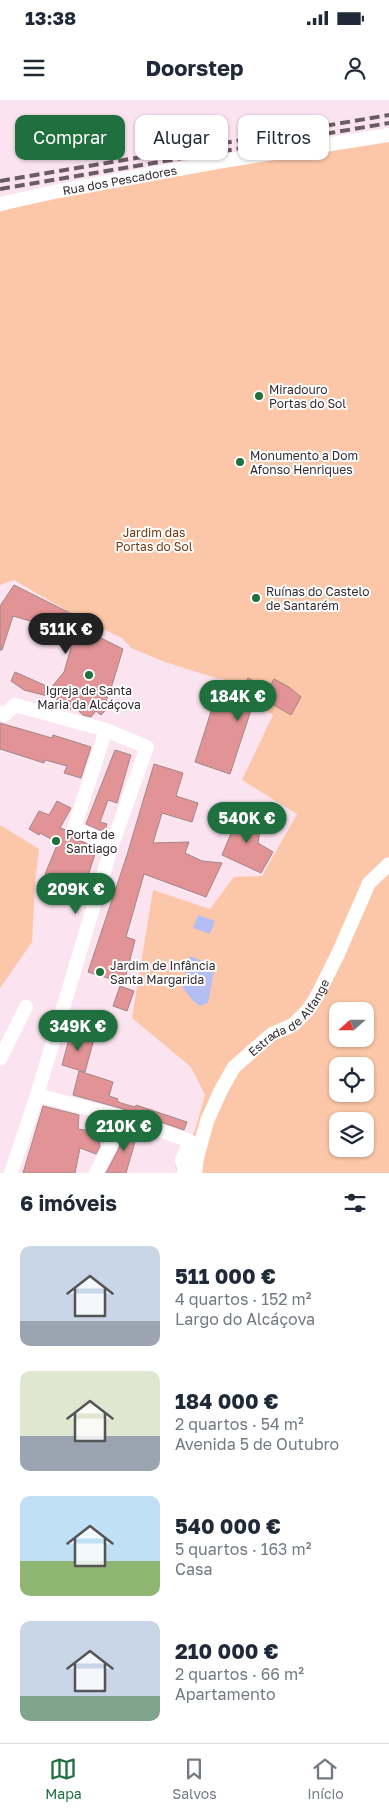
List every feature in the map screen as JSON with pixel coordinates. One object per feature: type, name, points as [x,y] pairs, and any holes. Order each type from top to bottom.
[{"type":"street","name":"Rua dos Pescadores","points":[[0,204],[59,190],[389,136]]},
{"type":"street","points":[[0,713],[4,715],[16,705],[106,730],[147,746],[112,845],[37,1095],[11,1173]]},
{"type":"street","points":[[106,730],[74,828],[112,845]]},
{"type":"street","name":"Estrada de Alfange","points":[[196,1173],[197,1158],[207,1121],[221,1090],[234,1068],[272,1034],[293,1025],[308,1010],[338,954],[369,883],[389,864]]},
{"type":"street","points":[[0,1059],[26,1007]]},
{"type":"street","points":[[37,1095],[118,1116],[190,1140],[182,1160],[185,1173]]},
{"type":"street","points":[[96,1173],[111,1144],[118,1116]]},
{"type":"green space","name":"Jardim das Portas do Sol","points":[[389,140],[389,1173],[180,1173],[175,1168],[195,1130],[205,1095],[191,1067],[132,1018],[153,890],[210,909],[234,877],[262,876],[297,814],[242,780],[273,715],[225,689],[226,680],[165,662],[131,648],[122,638],[78,617],[14,580],[0,585],[0,212],[52,194],[264,160],[329,160],[329,150]]},
{"type":"green space","points":[[0,825],[39,849],[32,942],[0,988]]},
{"type":"water","points":[[198,915],[215,921],[210,934],[193,928]]},
{"type":"water","points":[[190,956],[215,966],[208,1003],[200,1006],[193,1001],[182,987]]},
{"type":"building","points":[[14,585],[78,617],[77,626],[123,649],[106,700],[111,704],[101,715],[96,711],[91,717],[83,715],[73,706],[70,710],[55,698],[24,690],[11,681],[15,672],[51,688],[64,672],[75,634],[13,616],[2,650],[0,650],[0,606]]},
{"type":"building","points":[[248,678],[268,689],[274,679],[289,687],[301,697],[291,715],[260,697],[255,705],[253,704],[230,774],[195,762],[215,699],[233,705]]},
{"type":"building","points":[[0,723],[52,738],[53,735],[91,747],[81,778],[64,773],[67,766],[45,760],[44,763],[0,749]]},
{"type":"building","points":[[115,750],[131,755],[117,803],[108,800],[100,822],[107,824],[104,832],[86,824]]},
{"type":"building","points":[[154,764],[183,773],[176,796],[198,803],[192,822],[162,813],[153,843],[189,842],[185,853],[202,861],[222,863],[206,897],[144,874],[126,937],[135,940],[124,983],[88,972],[127,855]]},
{"type":"building","points":[[57,801],[71,808],[60,828],[66,830],[70,836],[97,848],[84,888],[45,874],[58,843],[29,829],[39,811],[49,815]]},
{"type":"building","points":[[240,812],[262,818],[258,843],[273,852],[261,873],[222,855]]},
{"type":"building","points":[[120,986],[134,991],[127,1011],[113,1006]]},
{"type":"building","points":[[71,1032],[94,1039],[85,1072],[62,1065]]},
{"type":"building","points":[[79,1071],[113,1082],[109,1096],[118,1099],[117,1101],[121,1103],[135,1107],[136,1105],[187,1122],[184,1130],[120,1108],[73,1095]]},
{"type":"building","points":[[43,1106],[79,1115],[78,1129],[98,1132],[100,1146],[96,1154],[80,1148],[75,1173],[23,1173]]},
{"type":"building","points":[[124,1127],[149,1136],[148,1138],[137,1135],[126,1173],[106,1173],[119,1148]]},
{"type":"railway","points":[[0,181],[389,115]]},
{"type":"railway","points":[[0,189],[389,123]]},
{"type":"place","name":"Miradouro Portas do Sol","points":[[259,396]]},
{"type":"place","name":"Monumento a Dom Afonso Henriques","points":[[240,462]]},
{"type":"place","name":"Ruínas do Castelo de Santarém","points":[[256,598]]},
{"type":"place","name":"Igreja de Santa Maria da Alcáçova","points":[[89,675]]},
{"type":"place","name":"Porta de Santiago","points":[[56,841]]},
{"type":"place","name":"Jardim de Infância Santa Margarida","points":[[100,972]]}]
